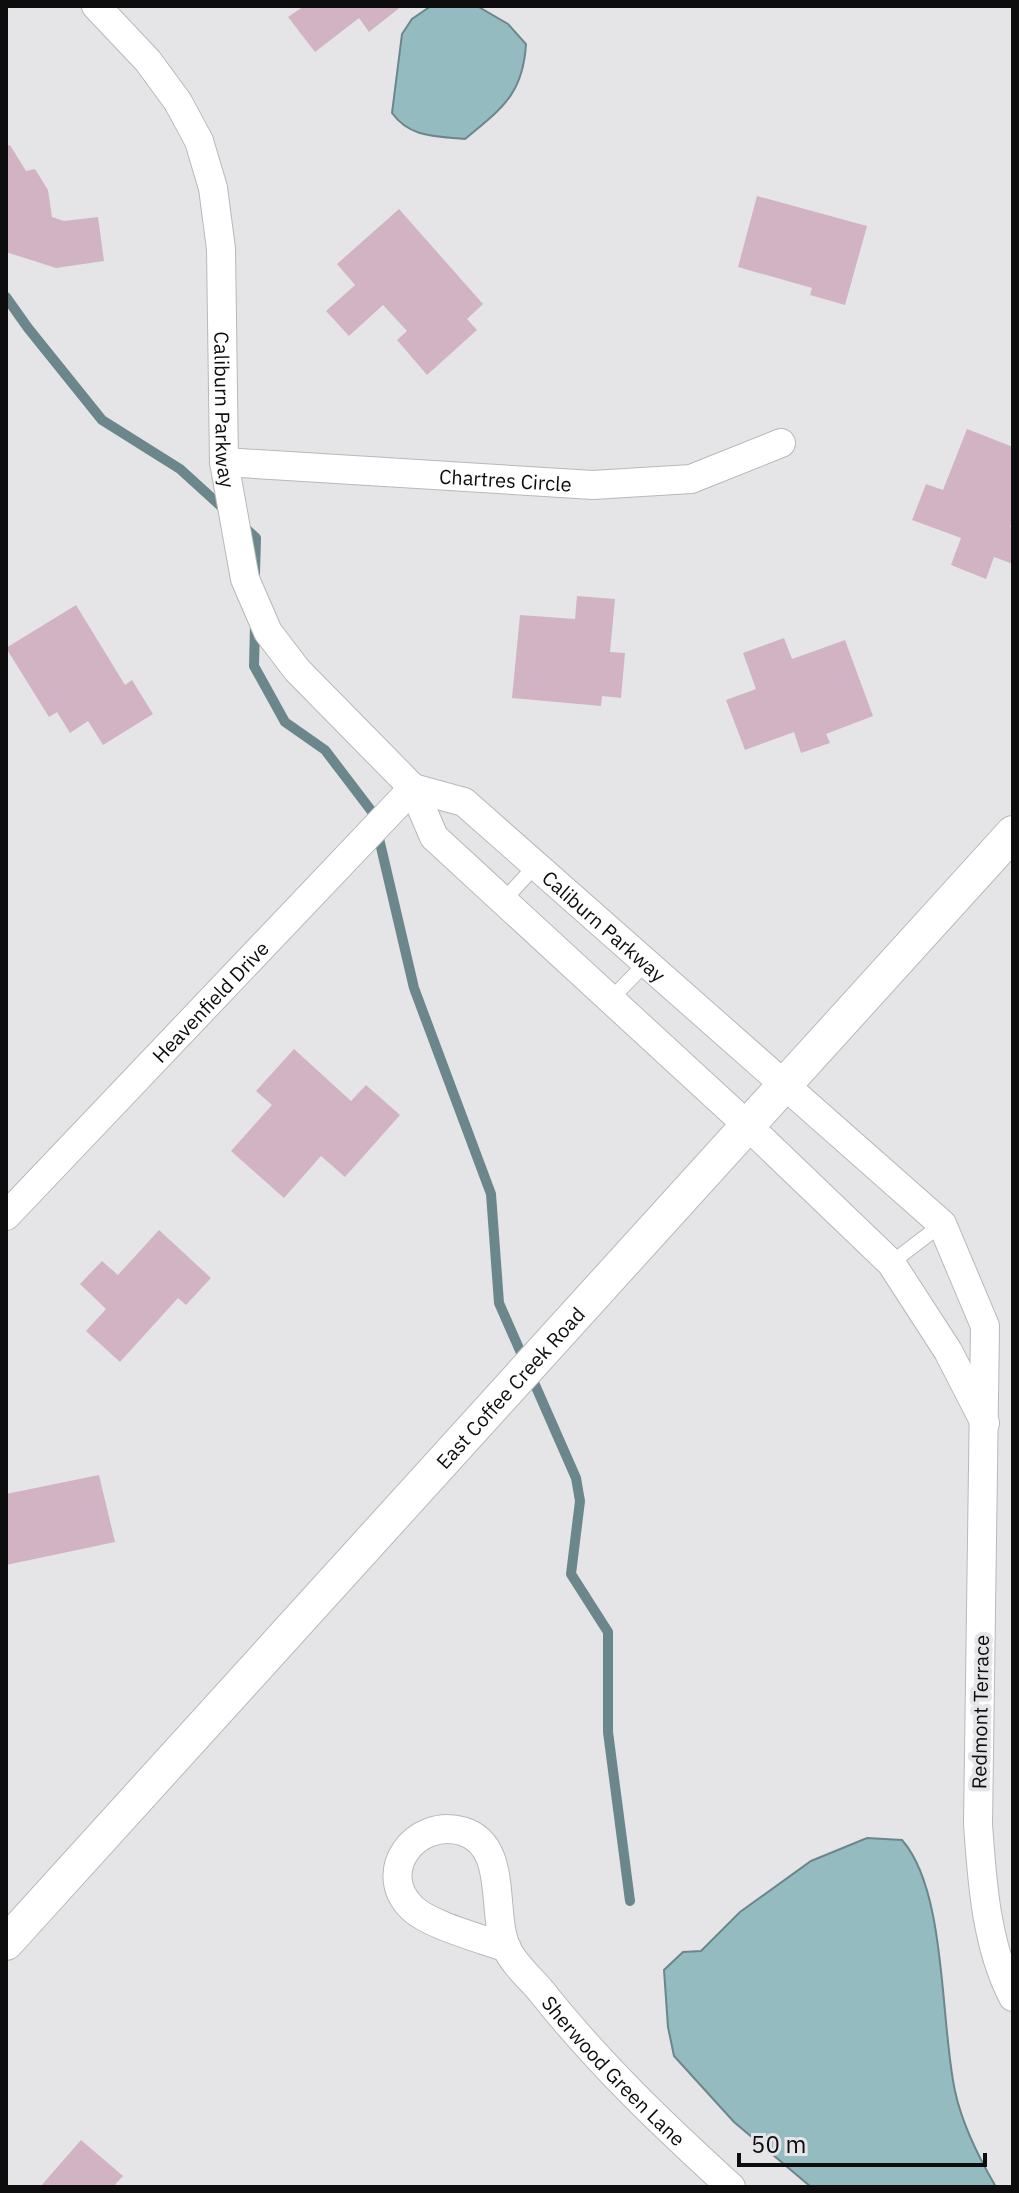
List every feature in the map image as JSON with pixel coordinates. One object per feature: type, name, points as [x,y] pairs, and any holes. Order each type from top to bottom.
[{"type":"street","name":"Caliburn Parkway","points":[[96,6],[148,61],[178,102],[199,141],[213,188],[221,249],[224,462],[245,579],[268,632],[307,680],[413,788],[434,837],[747,1125]]},
{"type":"street","name":"Chartres Circle","points":[[224,462],[593,485],[691,479],[781,443]]},
{"type":"street","name":"Caliburn Parkway","points":[[413,788],[464,802],[785,1084]]},
{"type":"street","name":"Heavenfield Drive","points":[[6,1216],[413,788]]},
{"type":"street","name":"East Coffee Creek Road","points":[[6,1943],[1013,833]]},
{"type":"street","name":"Redmont Terrace","points":[[785,1084],[942,1224],[985,1326],[978,1824],[981,1876],[992,1936],[1013,1997]]},
{"type":"street","name":"Redmont Terrace","points":[[747,1125],[891,1263],[948,1351],[985,1423]]},
{"type":"street","name":"Sherwood Green Lane","points":[[507,1948],[429,1919],[409,1906],[400,1887],[398,1867],[413,1841],[434,1830],[448,1829],[473,1836],[484,1846],[492,1864],[507,1948],[574,2033],[731,2187]]},
{"type":"lane","points":[[503,901],[536,865]]},
{"type":"lane","points":[[610,1000],[647,962]]},
{"type":"lane","points":[[891,1263],[942,1224]]},
{"type":"water","points":[[431,6],[477,6],[508,24],[526,44],[515,89],[499,109],[465,139],[415,131],[392,113],[402,34],[412,19]]},
{"type":"water","points":[[867,1838],[902,1840],[917,1863],[935,1924],[955,2091],[972,2140],[996,2187],[811,2187],[734,2122],[674,2056],[668,2027],[664,1970],[683,1952],[701,1951],[740,1912],[811,1861]]},
{"type":"building","points":[[304,6],[402,6],[369,32],[359,18],[315,52],[288,17]]},
{"type":"building","points":[[10,145],[26,171],[35,169],[48,190],[52,217],[64,221],[98,217],[104,261],[56,268],[6,252],[6,146]]},
{"type":"building","points":[[757,196],[867,226],[845,305],[810,295],[812,288],[738,267]]},
{"type":"building","points":[[399,209],[483,304],[467,319],[477,330],[427,375],[397,340],[407,331],[383,305],[349,336],[326,311],[355,285],[337,264]]},
{"type":"building","points":[[967,429],[1013,447],[1013,520],[1010,527],[1013,528],[1013,564],[994,557],[986,579],[951,565],[961,538],[912,520],[926,484],[943,490]]},
{"type":"building","points":[[577,596],[615,599],[610,652],[625,653],[621,698],[602,696],[601,706],[512,698],[520,615],[575,619]]},
{"type":"building","points":[[76,605],[125,685],[132,680],[153,714],[103,745],[88,721],[70,733],[57,712],[49,717],[6,648]]},
{"type":"building","points":[[784,638],[792,659],[845,640],[873,716],[826,734],[830,743],[801,753],[794,732],[745,750],[726,700],[756,689],[743,653]]},
{"type":"building","points":[[294,1049],[351,1101],[366,1085],[400,1115],[345,1177],[321,1156],[284,1198],[231,1151],[272,1105],[256,1091]]},
{"type":"building","points":[[159,1230],[211,1278],[186,1305],[178,1298],[120,1362],[86,1331],[106,1309],[80,1284],[102,1261],[118,1275]]},
{"type":"building","points":[[99,1475],[115,1542],[6,1565],[6,1494]]},
{"type":"building","points":[[81,2140],[123,2176],[113,2187],[40,2187]]},
{"type":"waterway","points":[[6,297],[102,420],[180,469],[225,510]]},
{"type":"waterway","points":[[243,526],[256,538],[255,573]]},
{"type":"waterway","points":[[255,625],[254,666],[285,722],[325,750],[373,813],[414,988],[491,1194],[499,1303],[576,1478],[580,1501],[571,1574],[608,1632],[608,1732],[630,1901]]}]
